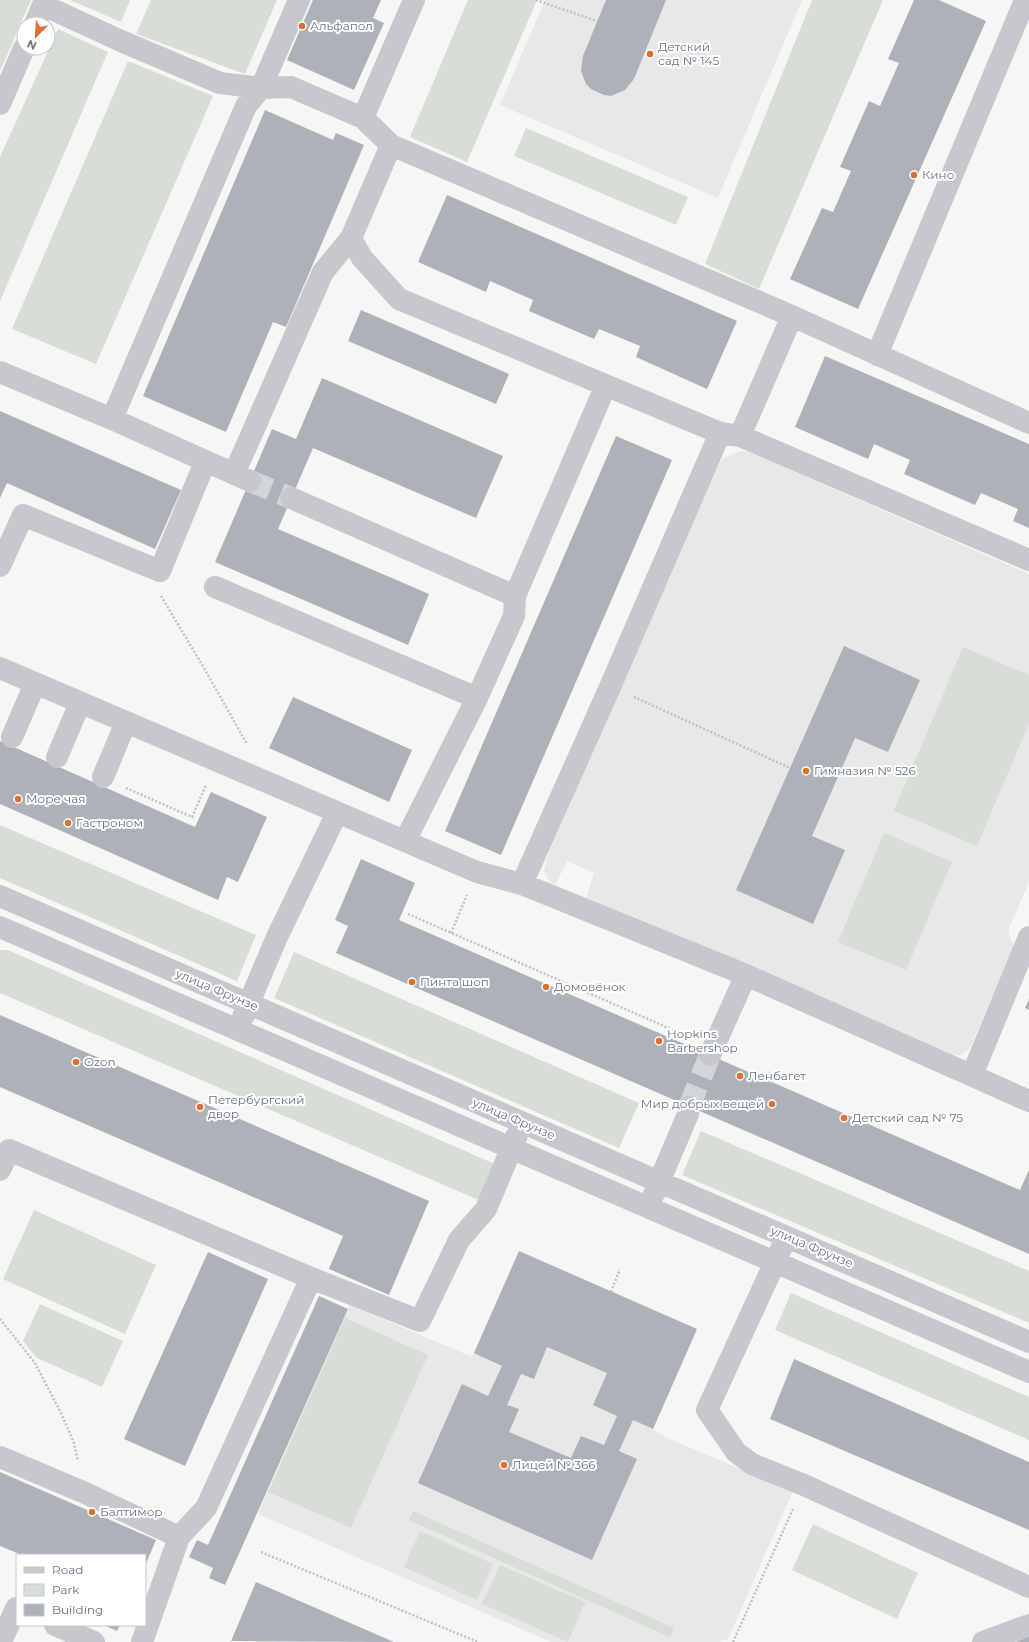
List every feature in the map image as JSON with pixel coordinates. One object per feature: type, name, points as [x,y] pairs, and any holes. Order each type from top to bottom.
[{"type":"street","points":[[112,419],[246,106],[260,88],[299,0]]},
{"type":"street","points":[[362,118],[414,0]]},
{"type":"street","points":[[877,355],[1021,4]]},
{"type":"street","points":[[41,10],[121,41],[220,83],[260,88],[291,87],[362,118],[391,145],[792,316],[1029,423]]},
{"type":"street","points":[[0,104],[21,56]]},
{"type":"street","points":[[0,372],[112,419],[205,462],[242,477],[323,272],[351,238],[391,145]]},
{"type":"street","points":[[351,238],[362,258],[399,298],[1029,560]]},
{"type":"street","points":[[522,884],[610,687],[730,435],[792,316]]},
{"type":"street","points":[[405,841],[477,698],[514,616],[515,596],[606,385]]},
{"type":"street","points":[[0,566],[23,515],[160,571],[205,462]]},
{"type":"street","points":[[291,498],[515,596]]},
{"type":"street","points":[[215,587],[477,698]]},
{"type":"street","points":[[0,668],[477,872],[522,884],[746,975],[1029,1101]]},
{"type":"street","points":[[12,737],[35,684]]},
{"type":"street","points":[[57,757],[80,703]]},
{"type":"street","points":[[103,777],[126,722]]},
{"type":"street","points":[[237,1029],[277,937],[337,813]]},
{"type":"street","name":"улица Фрунзе","points":[[0,896],[1029,1342]]},
{"type":"street","points":[[0,927],[1029,1372]]},
{"type":"street","points":[[972,1075],[1029,937]]},
{"type":"street","points":[[712,1052],[746,975]]},
{"type":"street","points":[[648,1207],[688,1114],[689,1106]]},
{"type":"street","points":[[0,1170],[9,1150],[311,1278],[420,1321],[459,1240],[486,1209],[522,1122]]},
{"type":"street","points":[[786,1236],[707,1410],[736,1452],[752,1464],[804,1485],[1029,1587]]},
{"type":"street","points":[[142,1642],[179,1537],[206,1508],[311,1278]]},
{"type":"street","points":[[0,1456],[84,1492],[179,1537]]},
{"type":"street","points":[[1,1642],[11,1606]]},
{"type":"street","points":[[983,1642],[1029,1625]]},
{"type":"street","points":[[57,1626],[94,1642]]},
{"type":"path","points":[[536,0],[597,21]]},
{"type":"path","points":[[140,563],[204,668],[257,761],[260,780]]},
{"type":"path","points":[[610,687],[790,768]]},
{"type":"path","points":[[451,934],[477,872]]},
{"type":"path","points":[[408,914],[712,1052]]},
{"type":"path","points":[[611,1292],[620,1269]]},
{"type":"path","points":[[0,1319],[35,1363],[61,1413],[74,1443],[84,1492]]},
{"type":"path","points":[[733,1642],[804,1485]]},
{"type":"path","points":[[261,1552],[478,1642]]},
{"type":"shaded area","name":"Детский сад № 145","points":[[545,0],[802,0],[718,198],[500,105]]},
{"type":"shaded area","name":"Гимназия № 526","points":[[739,451],[749,452],[1029,574],[1029,882],[1008,931],[1014,947],[970,1048],[962,1055],[946,1055],[586,898],[594,873],[567,861],[555,885],[548,880],[544,871],[549,852],[715,468],[724,458]]},
{"type":"shaded area","name":"Лицей № 366","points":[[519,1251],[697,1329],[653,1429],[667,1438],[793,1491],[728,1639],[719,1642],[551,1642],[258,1514],[350,1305],[472,1357]]},
{"type":"green space","points":[[0,0],[31,0],[24,16],[16,16],[16,34],[0,71]]},
{"type":"green space","points":[[70,0],[130,0],[121,22]]},
{"type":"green space","points":[[151,0],[277,0],[245,74],[136,34]]},
{"type":"green space","points":[[468,0],[537,0],[467,162],[410,137]]},
{"type":"green space","points":[[812,0],[883,0],[759,289],[705,264]]},
{"type":"green space","points":[[58,29],[108,52],[0,301],[0,157],[46,56],[56,56],[56,33]]},
{"type":"green space","points":[[128,61],[213,96],[96,364],[12,329]]},
{"type":"green space","points":[[526,128],[688,197],[676,225],[514,156]]},
{"type":"green space","points":[[963,647],[1029,675],[1029,723],[977,846],[894,811]]},
{"type":"green space","points":[[0,825],[256,935],[237,981],[0,878]]},
{"type":"green space","points":[[884,833],[952,862],[906,970],[838,942]]},
{"type":"green space","points":[[0,950],[8,950],[497,1165],[481,1201],[0,993]]},
{"type":"green space","points":[[294,952],[639,1103],[619,1148],[274,998]]},
{"type":"green space","points":[[701,1131],[1029,1271],[1029,1323],[682,1175]]},
{"type":"green space","points":[[34,1210],[156,1265],[125,1334],[3,1279]]},
{"type":"green space","points":[[791,1293],[1029,1397],[1029,1440],[775,1330]]},
{"type":"green space","points":[[40,1304],[123,1341],[102,1387],[37,1358],[23,1341]]},
{"type":"green space","points":[[345,1318],[428,1355],[351,1528],[268,1492]]},
{"type":"green space","points":[[413,1511],[674,1628],[670,1637],[409,1520]]},
{"type":"green space","points":[[813,1524],[918,1573],[897,1619],[792,1570]]},
{"type":"green space","points":[[420,1531],[493,1564],[477,1600],[404,1567]]},
{"type":"green space","points":[[500,1565],[585,1602],[568,1642],[482,1604]]},
{"type":"building","points":[[313,0],[381,0],[373,18],[384,23],[354,90],[287,60]]},
{"type":"building","points":[[606,0],[666,0],[634,79],[625,90],[611,96],[604,95],[591,89],[586,84],[581,71],[583,56]]},
{"type":"building","points":[[914,0],[939,0],[986,21],[858,309],[790,279],[822,208],[833,212],[851,171],[840,167],[869,101],[880,106],[899,63],[888,59]]},
{"type":"building","points":[[265,110],[333,140],[336,133],[364,145],[286,327],[273,322],[226,432],[143,396]]},
{"type":"building","points":[[447,195],[737,321],[707,389],[636,357],[640,346],[599,329],[594,339],[529,311],[533,300],[490,281],[486,292],[418,262]]},
{"type":"building","points":[[361,310],[509,374],[496,404],[348,341]]},
{"type":"building","points":[[825,356],[1029,444],[1029,528],[1013,521],[1018,509],[981,493],[975,505],[904,474],[910,460],[874,444],[868,459],[795,427]]},
{"type":"building","points":[[322,378],[503,456],[476,518],[313,448],[278,529],[429,594],[408,645],[215,562],[272,429],[296,439]]},
{"type":"building","points":[[0,411],[181,490],[155,549],[7,483],[0,498]]},
{"type":"building","points":[[616,436],[672,460],[501,855],[445,831]]},
{"type":"building","points":[[844,646],[920,680],[888,752],[855,738],[812,836],[845,850],[813,924],[736,890]]},
{"type":"building","points":[[293,697],[412,750],[389,802],[269,748]]},
{"type":"building","points":[[0,741],[195,827],[211,792],[267,817],[238,882],[227,877],[218,900],[0,804]]},
{"type":"building","points":[[361,859],[415,883],[399,920],[1020,1190],[1029,1170],[1029,1254],[336,953],[348,926],[335,920]]},
{"type":"building","points":[[1029,999],[1029,1010],[1025,1008]]},
{"type":"building","points":[[0,1015],[429,1201],[389,1295],[329,1269],[343,1236],[0,1087]]},
{"type":"building","points":[[519,1251],[697,1329],[653,1429],[633,1420],[619,1451],[637,1459],[592,1560],[418,1483],[462,1384],[488,1396],[502,1366],[474,1353]],"holes":[[[547,1347],[607,1373],[593,1405],[617,1416],[604,1445],[581,1436],[571,1458],[509,1432],[519,1409],[507,1405],[521,1374],[534,1379]]]},
{"type":"building","points":[[208,1252],[268,1279],[185,1466],[124,1439]]},
{"type":"building","points":[[319,1296],[348,1309],[225,1585],[209,1578],[213,1568],[189,1557],[197,1540],[208,1545]]},
{"type":"building","points":[[794,1359],[1029,1462],[1029,1530],[770,1419]]},
{"type":"building","points":[[0,1472],[156,1540],[146,1564],[146,1554],[20,1554],[0,1546]]},
{"type":"building","points":[[256,1582],[394,1642],[231,1641]]},
{"type":"building","points":[[105,1626],[120,1626],[117,1631]]},
{"type":"building","points":[[1029,1636],[1029,1642],[1016,1642]]},
{"type":"tunnel","points":[[250,481],[291,498]]},
{"type":"tunnel","points":[[689,1107],[710,1055]]},
{"type":"place","name":"Альфапол","points":[[302,26]]},
{"type":"place","name":"Детский сад № 145","points":[[650,54]]},
{"type":"place","name":"Кино","points":[[914,175]]},
{"type":"place","name":"Гимназия № 526","points":[[806,771]]},
{"type":"place","name":"Море чая","points":[[18,799]]},
{"type":"place","name":"Гастроном","points":[[68,823]]},
{"type":"place","name":"Пинта шоп","points":[[412,982]]},
{"type":"place","name":"Домовёнок","points":[[546,987]]},
{"type":"place","name":"Hopkins Barbershop","points":[[659,1041]]},
{"type":"place","name":"Ozon","points":[[76,1062]]},
{"type":"place","name":"Ленбагет","points":[[740,1076]]},
{"type":"place","name":"Мир добрых вещей","points":[[772,1104]]},
{"type":"place","name":"Петербургский двор","points":[[200,1107]]},
{"type":"place","name":"Детский сад № 75","points":[[844,1118]]},
{"type":"place","name":"Лицей № 366","points":[[504,1465]]},
{"type":"place","name":"Балтимор","points":[[92,1512]]}]
